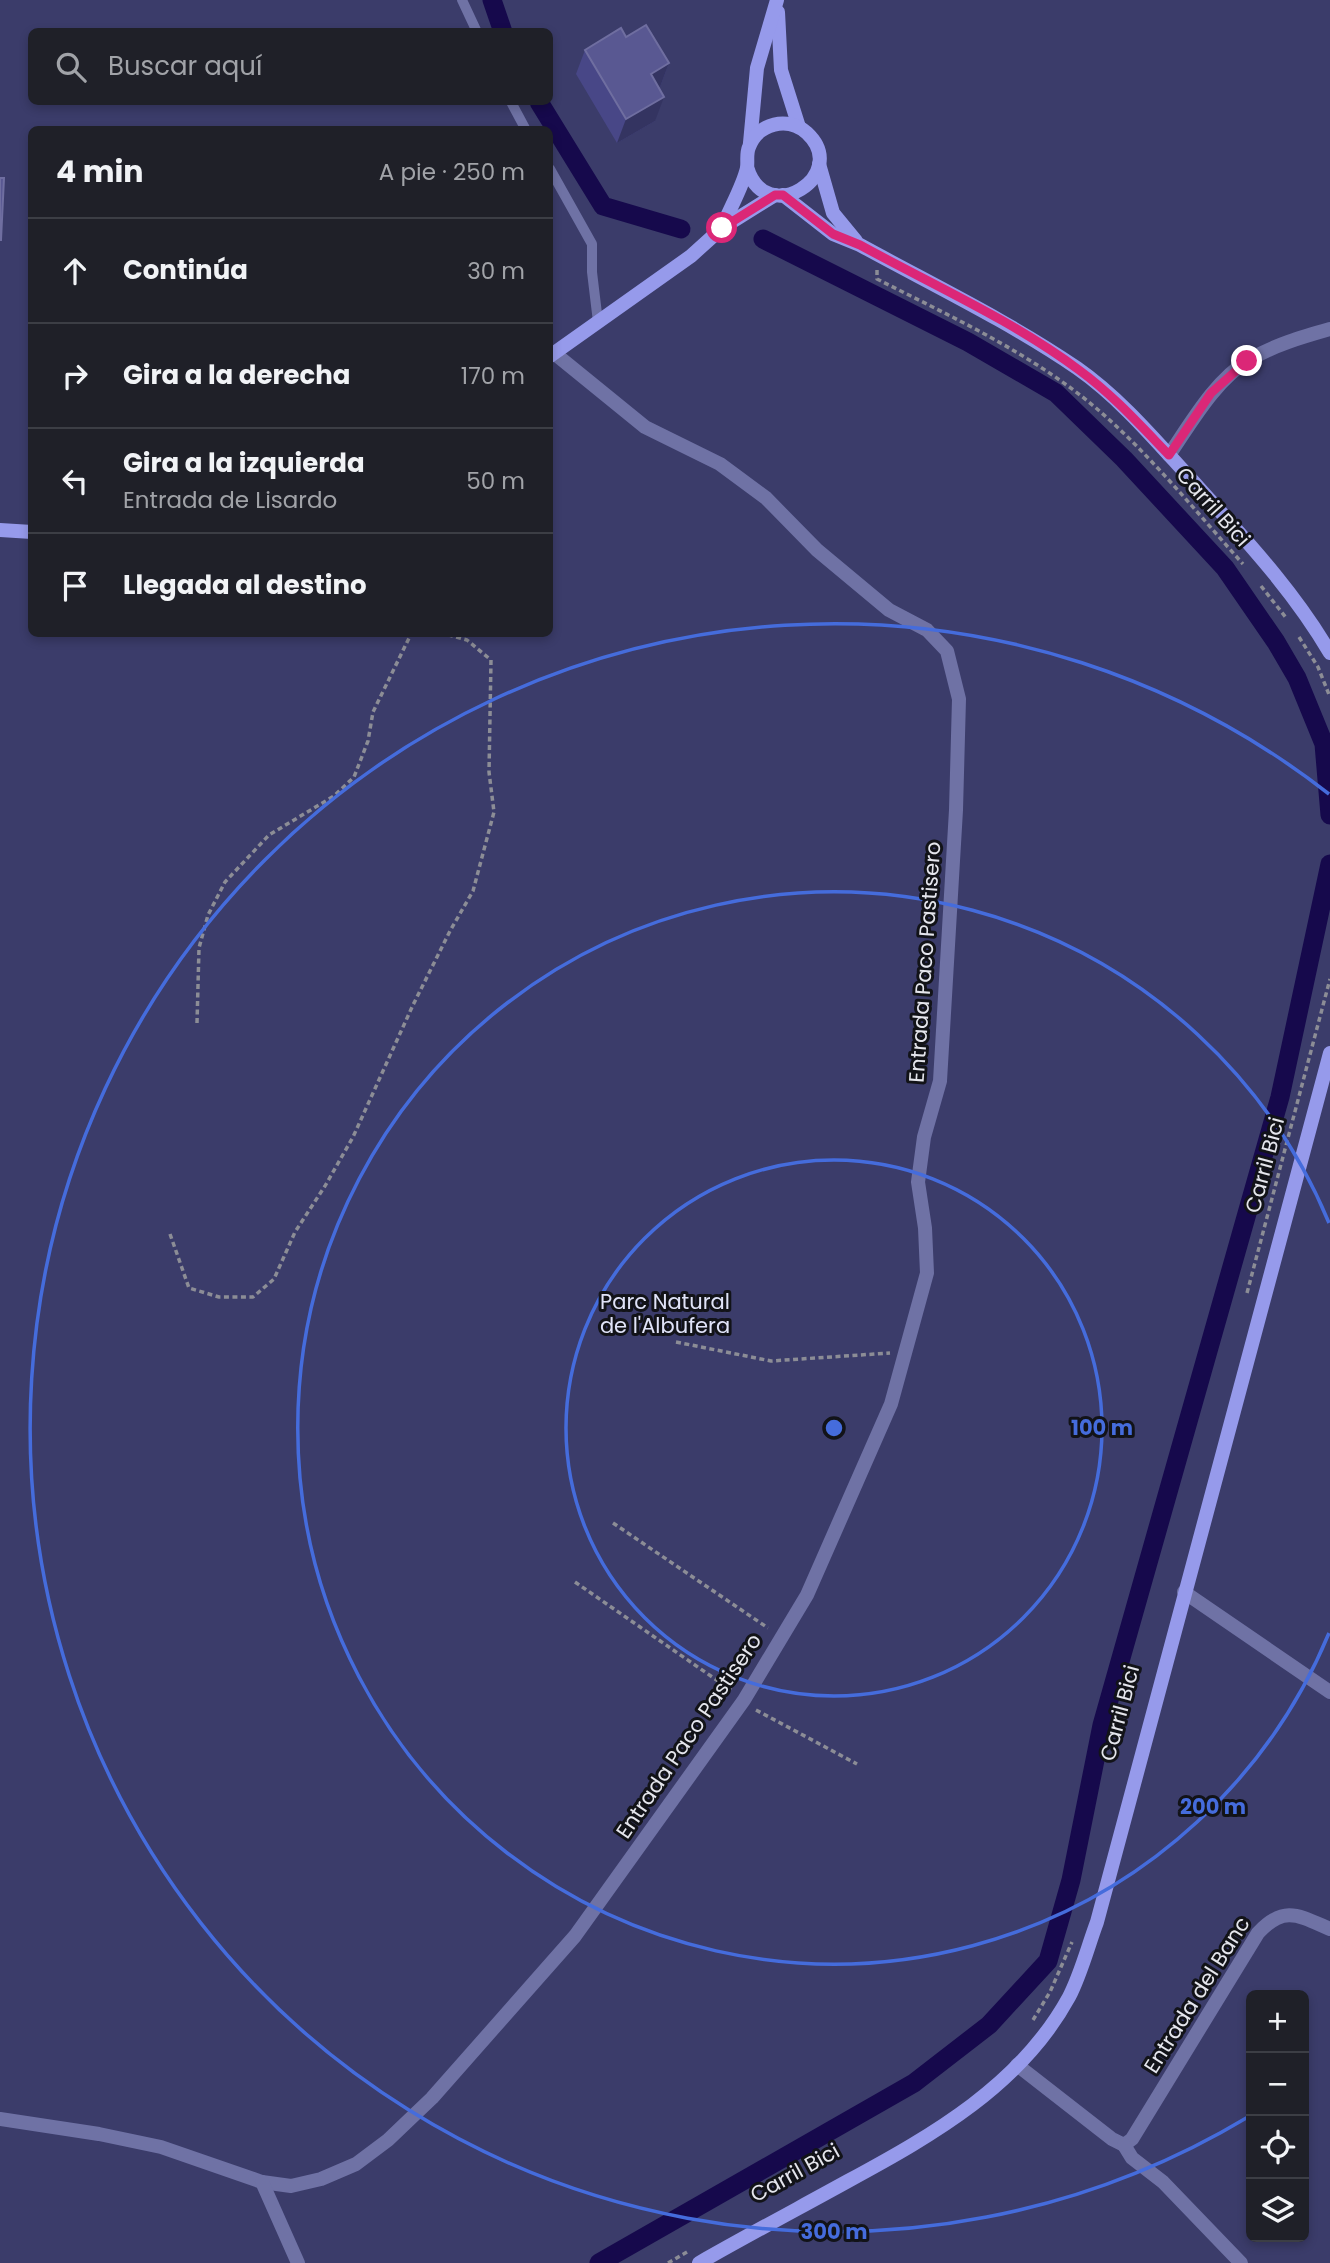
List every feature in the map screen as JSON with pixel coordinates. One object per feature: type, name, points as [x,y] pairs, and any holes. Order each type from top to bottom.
[{"type":"street","points":[[777,0],[781,69],[799,127]]},
{"type":"street","points":[[722,228],[747,167],[757,68],[777,0]]},
{"type":"street","points":[[750,144],[760,131],[785,123],[799,127],[813,139],[833,213],[860,245]]},
{"type":"street","points":[[553,353],[691,256],[722,228],[779,195],[795,193],[806,187],[814,178],[819,163]]},
{"type":"street","points":[[747,167],[757,185],[779,195],[833,234],[860,245],[1011,326],[1080,370],[1125,409],[1266,562],[1308,616],[1330,653]]},
{"type":"street","points":[[1169,455],[1211,393],[1247,361],[1288,341],[1330,329]]},
{"type":"street","name":"Entrada Paco Pastisero","points":[[0,2119],[99,2134],[161,2147],[262,2182],[291,2186],[321,2179],[356,2164],[388,2140],[432,2098],[575,1936],[743,1701],[807,1595],[891,1404],[927,1273],[925,1228],[918,1182],[924,1138],[940,1080],[956,810],[959,699],[947,650],[927,630],[889,610],[817,550],[766,498],[720,464],[645,427],[553,355]]},
{"type":"street","points":[[0,530],[28,532]]},
{"type":"street","points":[[699,2263],[720,2258],[926,2138],[966,2111],[1017,2065],[1045,2033],[1070,1996],[1097,1922],[1330,1053]]},
{"type":"street","points":[[1184,1592],[1330,1692]]},
{"type":"street","name":"Entrada del Banc","points":[[1124,2145],[1132,2139],[1258,1933],[1270,1920],[1282,1914],[1303,1916],[1330,1929]]},
{"type":"street","points":[[1017,2065],[1112,2139],[1124,2145],[1132,2158],[1163,2182],[1241,2263]]},
{"type":"street","points":[[262,2182],[298,2263]]},
{"type":"lane","points":[[462,0],[475,28]]},
{"type":"lane","points":[[513,105],[524,126]]},
{"type":"lane","points":[[553,174],[592,244],[592,272],[598,322]]},
{"type":"path","name":"Carril Bici","points":[[876,254],[877,279],[1003,344],[1069,386],[1100,412],[1157,469],[1243,564]]},
{"type":"path","points":[[1260,584],[1293,627],[1318,667],[1330,697]]},
{"type":"path","points":[[197,1024],[200,948],[208,915],[225,882],[269,835],[334,796],[354,777],[368,741],[373,712],[410,637]]},
{"type":"path","points":[[170,1234],[189,1288],[219,1297],[253,1297],[274,1279],[295,1232],[353,1137],[413,1005],[473,891],[494,812],[489,772],[491,660],[467,640],[456,637]]},
{"type":"path","name":"Carril Bici","points":[[1245,1301],[1330,979]]},
{"type":"path","points":[[676,1342],[771,1361],[906,1351]]},
{"type":"path","points":[[613,1523],[782,1637]]},
{"type":"path","points":[[575,1582],[743,1701],[858,1764]]},
{"type":"path","points":[[1028,2028],[1050,1992],[1072,1942]]},
{"type":"path","points":[[668,2263],[691,2250]]},
{"type":"green space","name":"Parc Natural de l'Albufera","points":[[0,0],[1330,0],[1330,2263],[0,2263]]},
{"type":"building","points":[[646,25],[669,63],[651,74],[664,97],[626,119],[585,50],[621,28],[626,37]]},
{"type":"building","points":[[0,178],[4,178],[1,240],[0,240]]},
{"type":"waterway","points":[[492,0],[502,28]]},
{"type":"waterway","points":[[541,105],[603,206],[681,229]]},
{"type":"waterway","points":[[763,239],[968,342],[1056,393],[1124,459],[1225,568],[1276,642],[1297,678],[1324,744],[1330,815]]},
{"type":"waterway","points":[[599,2263],[914,2083],[989,2025],[1048,1961],[1071,1880],[1102,1725],[1280,1097],[1330,864]]},
{"type":"route","points":[[722,228],[775,195],[783,195],[833,234],[860,245],[1011,326],[1080,370],[1125,409],[1169,455],[1211,393],[1247,361]]}]
